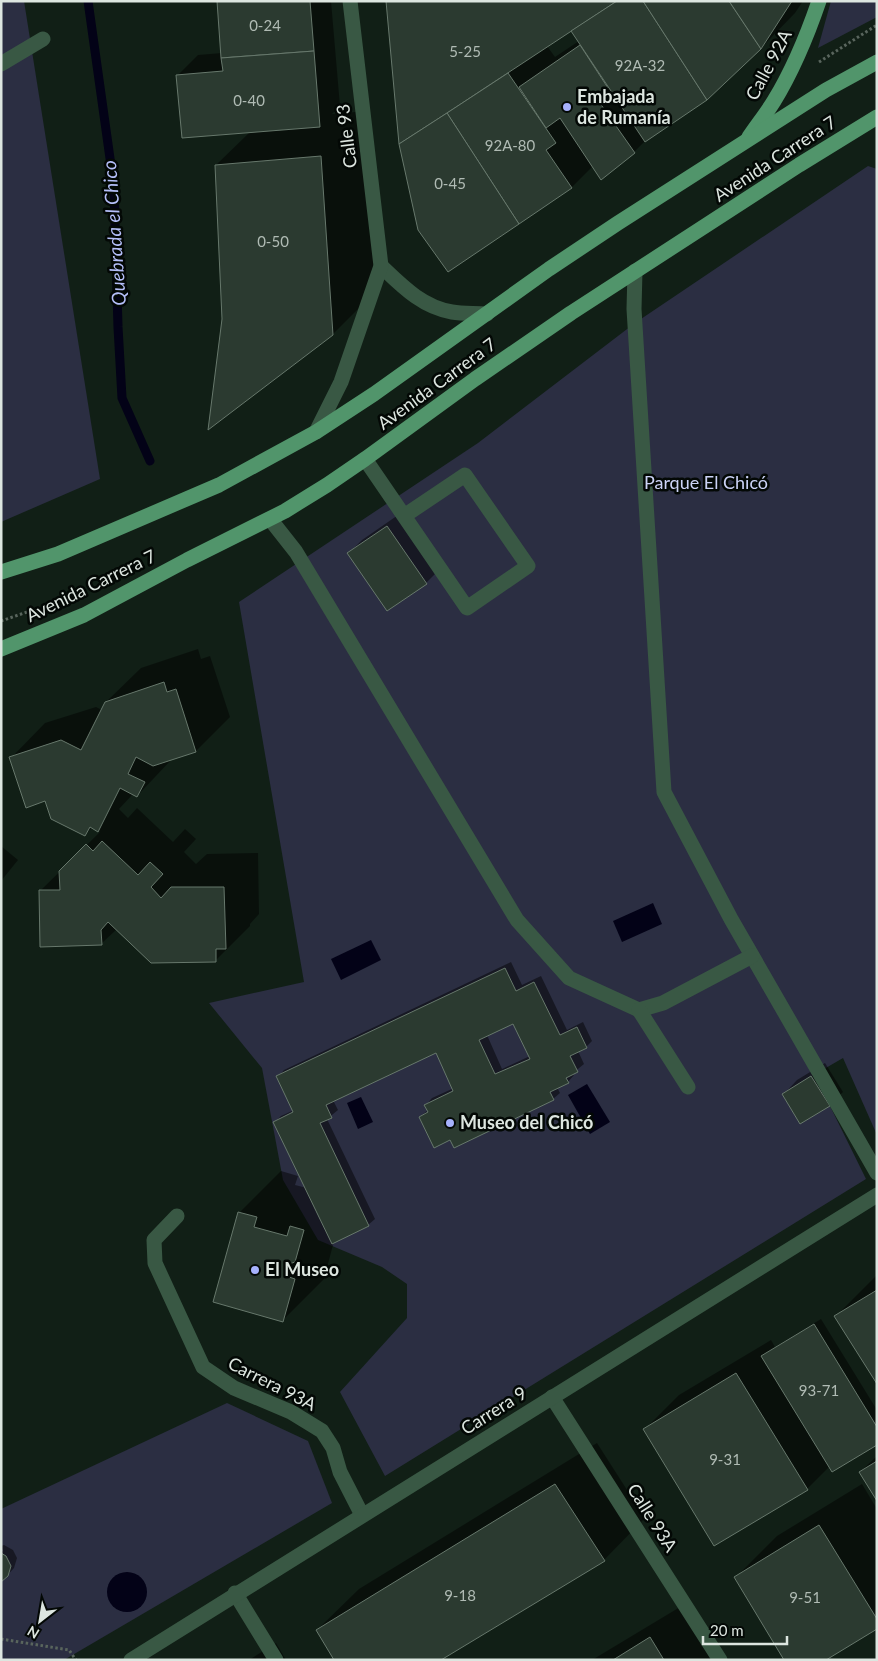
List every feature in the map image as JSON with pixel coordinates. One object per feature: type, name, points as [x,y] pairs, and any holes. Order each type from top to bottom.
[{"type":"main road","name":"Calle 92A","points":[[745,143],[774,102],[797,57],[819,1]]},
{"type":"main road","name":"Avenida Carrera 7","points":[[1,572],[58,554],[219,485],[316,432],[374,394],[626,217],[826,90],[877,62]]},
{"type":"main road","points":[[874,121],[877,109]]},
{"type":"main road","name":"Avenida Carrera 7","points":[[1,648],[84,615],[187,560],[270,519],[327,485],[571,312],[798,165],[874,121]]},
{"type":"street","name":"Calle 93","points":[[316,432],[341,382],[381,266],[350,1]]},
{"type":"street","points":[[1,64],[43,39]]},
{"type":"street","points":[[381,266],[419,299],[437,308],[453,312],[487,314]]},
{"type":"street","points":[[635,271],[634,323],[664,792],[752,956],[877,1173]]},
{"type":"street","points":[[365,459],[404,516],[467,608],[528,566],[465,475],[404,516]]},
{"type":"street","points":[[270,519],[296,552],[517,920],[569,978],[639,1010],[688,1087]]},
{"type":"street","points":[[639,1010],[663,1002],[752,956]]},
{"type":"street","name":"Carrera 9","points":[[131,1660],[877,1195]]},
{"type":"street","name":"Carrera 93A","points":[[177,1216],[154,1240],[155,1263],[203,1367],[234,1388],[291,1412],[322,1431],[333,1448],[340,1472],[362,1515]]},
{"type":"street","name":"Calle 93A","points":[[552,1397],[720,1660]]},
{"type":"street","points":[[236,1593],[276,1660]]},
{"type":"path","points":[[812,66],[877,24]]},
{"type":"path","points":[[1,1639],[70,1650],[76,1660]]},
{"type":"green space","points":[[1,1],[24,1],[100,479],[1,522]]},
{"type":"green space","points":[[831,1],[877,1],[877,17],[818,48]]},
{"type":"green space","name":"Parque El Chicó","points":[[868,166],[877,169],[877,1135],[843,1058],[812,1076],[830,1106],[866,1179],[385,1476],[340,1392],[407,1318],[407,1284],[382,1267],[318,1240],[283,1180],[262,1068],[209,1003],[304,982],[239,602],[478,443],[635,323]]},
{"type":"green space","points":[[227,1403],[308,1441],[332,1503],[64,1660],[1,1660],[1,1509]]},
{"type":"shaded area","points":[[653,903],[662,924],[622,942],[613,921]]},
{"type":"shaded area","points":[[371,940],[381,960],[341,980],[331,959]]},
{"type":"shaded area","points":[[587,1084],[610,1122],[590,1134],[568,1095]]},
{"type":"shaded area","points":[[361,1097],[373,1122],[358,1129],[347,1103]]},
{"type":"shaded area","points":[[127,1572],[141,1578],[147,1592],[141,1606],[127,1612],[113,1606],[107,1592],[113,1578]]},
{"type":"building","points":[[217,1],[310,1],[314,51],[221,58]]},
{"type":"building","points":[[386,1],[617,1],[399,144]]},
{"type":"building","points":[[617,1],[643,1],[707,100],[645,142],[571,31]]},
{"type":"building","points":[[643,1],[729,1],[761,49],[707,100]]},
{"type":"building","points":[[729,1],[792,1],[761,49]]},
{"type":"building","name":"Embajada de Rumanía","points":[[580,45],[608,88],[595,96],[635,153],[601,180],[560,118],[546,128],[519,87]]},
{"type":"building","points":[[314,51],[320,127],[182,138],[176,75],[223,71],[221,58]]},
{"type":"building","points":[[508,73],[556,143],[546,150],[572,188],[519,224],[447,113]]},
{"type":"building","points":[[447,113],[519,224],[448,272],[418,230],[399,144]]},
{"type":"building","points":[[321,156],[333,335],[208,430],[222,319],[215,165]]},
{"type":"building","points":[[387,526],[427,584],[387,611],[347,553]]},
{"type":"building","points":[[164,682],[167,692],[176,689],[196,752],[153,766],[136,757],[128,774],[145,782],[137,797],[120,788],[98,832],[90,827],[85,836],[51,819],[45,801],[26,808],[9,757],[61,740],[81,750],[105,702]]},
{"type":"building","points":[[102,841],[138,875],[150,862],[163,874],[151,887],[161,898],[171,887],[224,887],[226,949],[216,949],[216,962],[151,963],[108,922],[101,930],[102,945],[40,947],[39,890],[60,890],[59,871],[86,844],[93,851]]},
{"type":"building","points":[[505,968],[516,991],[534,982],[560,1035],[577,1027],[587,1048],[570,1056],[578,1072],[566,1078],[569,1083],[550,1092],[554,1100],[454,1148],[450,1140],[434,1148],[419,1117],[428,1112],[424,1105],[453,1091],[436,1053],[326,1105],[332,1118],[320,1123],[369,1226],[332,1244],[273,1122],[293,1112],[276,1076]],"holes":[[[513,1024],[530,1059],[495,1074],[479,1040]]]},
{"type":"building","points":[[811,1076],[830,1106],[800,1124],[782,1094]]},
{"type":"building","name":"El Museo","points":[[238,1212],[257,1217],[254,1227],[287,1236],[290,1226],[304,1230],[295,1262],[289,1264],[286,1276],[295,1279],[283,1322],[213,1302]]},
{"type":"building","points":[[877,1290],[877,1384],[834,1316]]},
{"type":"building","points":[[814,1324],[877,1427],[877,1445],[832,1472],[761,1356]]},
{"type":"building","points":[[736,1373],[808,1490],[714,1546],[643,1429]]},
{"type":"building","points":[[877,1461],[877,1501],[859,1472]]},
{"type":"building","points":[[555,1484],[605,1561],[441,1660],[334,1660],[316,1630]]},
{"type":"building","points":[[819,1525],[877,1619],[877,1629],[826,1660],[784,1660],[734,1577]]},
{"type":"building","points":[[1,1553],[6,1556],[11,1566],[8,1576],[1,1582]]},
{"type":"building","points":[[650,1637],[664,1660],[613,1660]]},
{"type":"waterway","name":"Quebrada el Chico","points":[[88,1],[114,187],[122,398],[150,461]]},
{"type":"place","name":"Embajada de Rumanía","points":[[567,107]]},
{"type":"place","name":"Museo del Chicó","points":[[450,1123]]},
{"type":"place","name":"El Museo","points":[[255,1270]]}]
